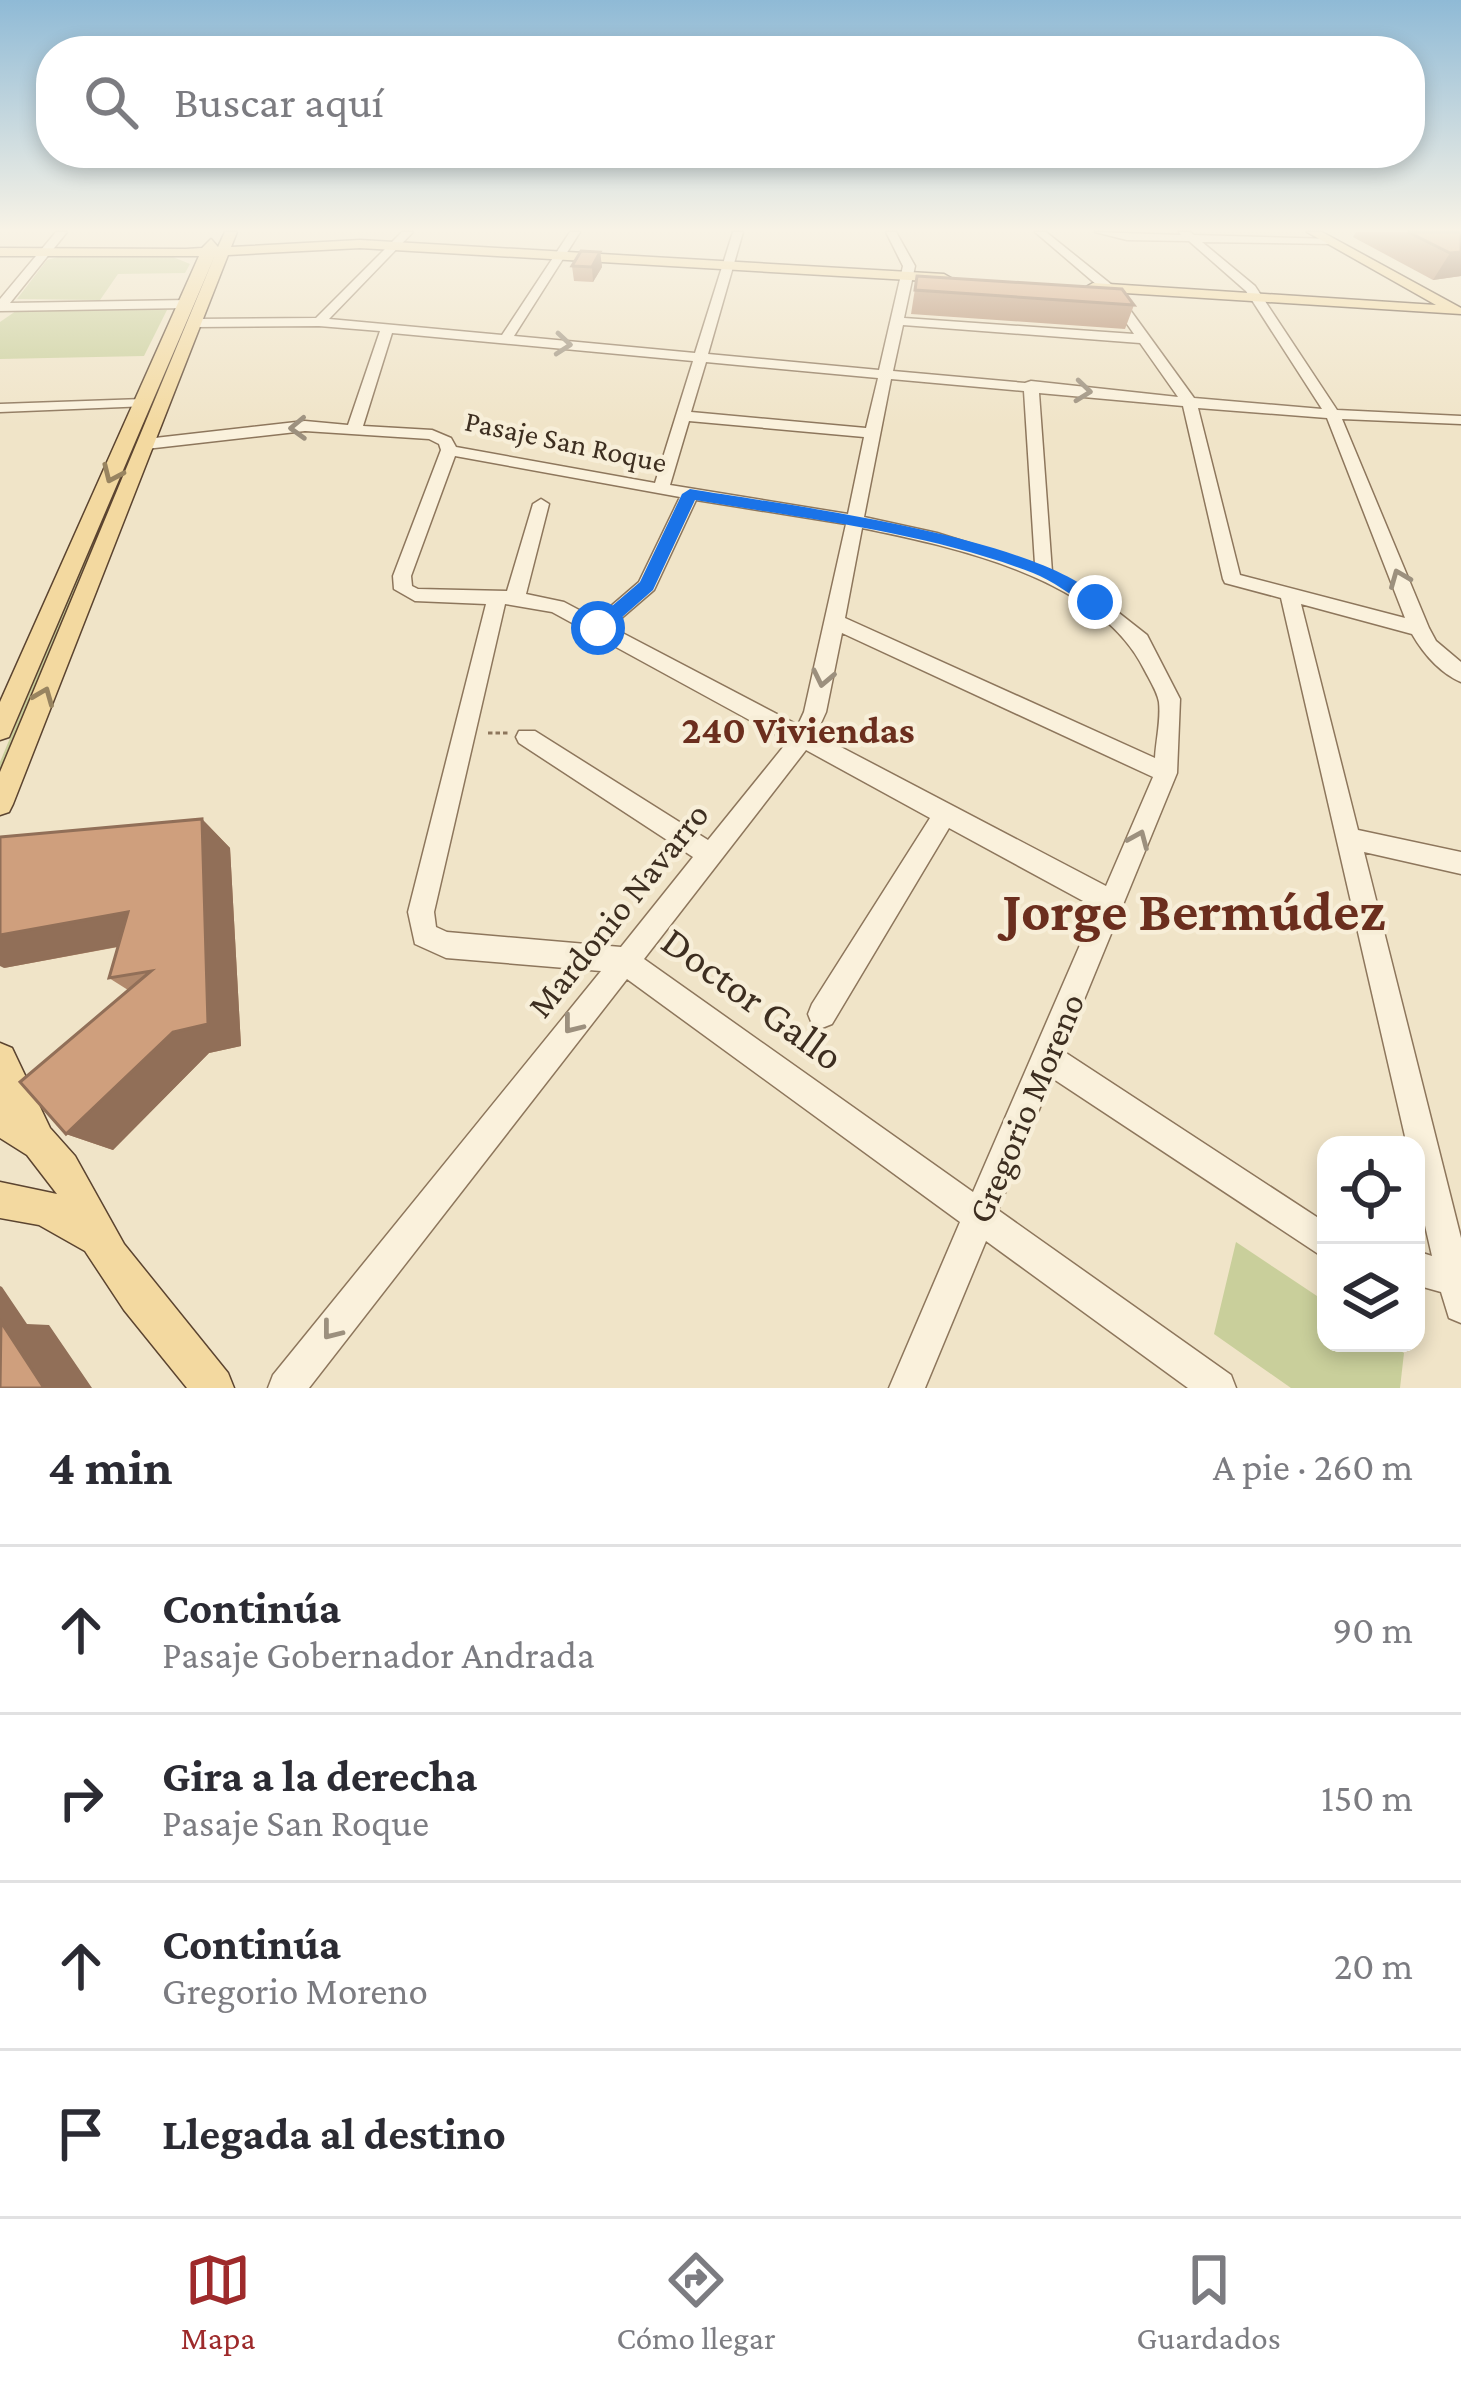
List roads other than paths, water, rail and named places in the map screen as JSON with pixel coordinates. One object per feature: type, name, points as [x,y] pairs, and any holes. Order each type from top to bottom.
[{"type":"main road","points":[[0,804],[146,444],[197,297]]},
{"type":"main road","points":[[1239,297],[1460,311]]},
{"type":"main road","points":[[1434,297],[1460,311]]},
{"type":"main road","points":[[0,730],[143,403],[191,313]]},
{"type":"main road","points":[[0,1060],[35,1135],[74,1183],[98,1238],[213,1388]]},
{"type":"main road","points":[[0,1118],[35,1135]]},
{"type":"main road","points":[[0,1200],[44,1207],[98,1238]]},
{"type":"street","points":[[319,322],[344,297]]},
{"type":"street","points":[[506,339],[533,297]]},
{"type":"street","points":[[661,489],[721,297]]},
{"type":"street","name":"Mardonio Navarro","points":[[286,1388],[803,738],[815,712],[857,522],[883,371],[903,297]]},
{"type":"street","points":[[1114,297],[1190,402],[1232,579],[1419,629]]},
{"type":"street","points":[[1257,298],[1333,415],[1419,629],[1429,646],[1461,674]]},
{"type":"street","points":[[0,307],[319,322],[1333,415],[1461,420]]},
{"type":"street","points":[[897,321],[1144,339]]},
{"type":"street","points":[[354,429],[387,329]]},
{"type":"street","points":[[1031,386],[1044,571]]},
{"type":"street","points":[[0,408],[143,403]]},
{"type":"street","points":[[685,416],[873,433]]},
{"type":"street","name":"Pasaje San Roque","points":[[146,444],[286,427],[432,435],[446,441],[449,450],[857,522],[1044,571]]},
{"type":"street","points":[[449,450],[402,577],[403,589],[415,595],[506,597],[557,607],[1112,903]]},
{"type":"street","points":[[598,628],[647,586],[690,494]]},
{"type":"street","name":"Doctor Gallo","points":[[541,504],[464,733],[421,912],[424,934],[446,945],[623,960],[1218,1388]]},
{"type":"street","name":"Gregorio Moreno","points":[[907,1388],[1048,1058],[1166,773],[1172,748],[1164,686],[1149,655],[1124,624],[1044,571]]},
{"type":"street","points":[[1290,597],[1459,1289]]},
{"type":"street","points":[[835,622],[1166,773]]},
{"type":"street","points":[[527,737],[709,854]]},
{"type":"street","points":[[822,1014],[945,814]]},
{"type":"street","points":[[1348,838],[1461,863]]},
{"type":"street","points":[[1048,1058],[1317,1236]]},
{"type":"street","points":[[1425,1272],[1459,1289]]},
{"type":"district","name":"240 Viviendas","points":[[798,729]]},
{"type":"district","name":"Jorge Bermúdez","points":[[1194,910]]}]
